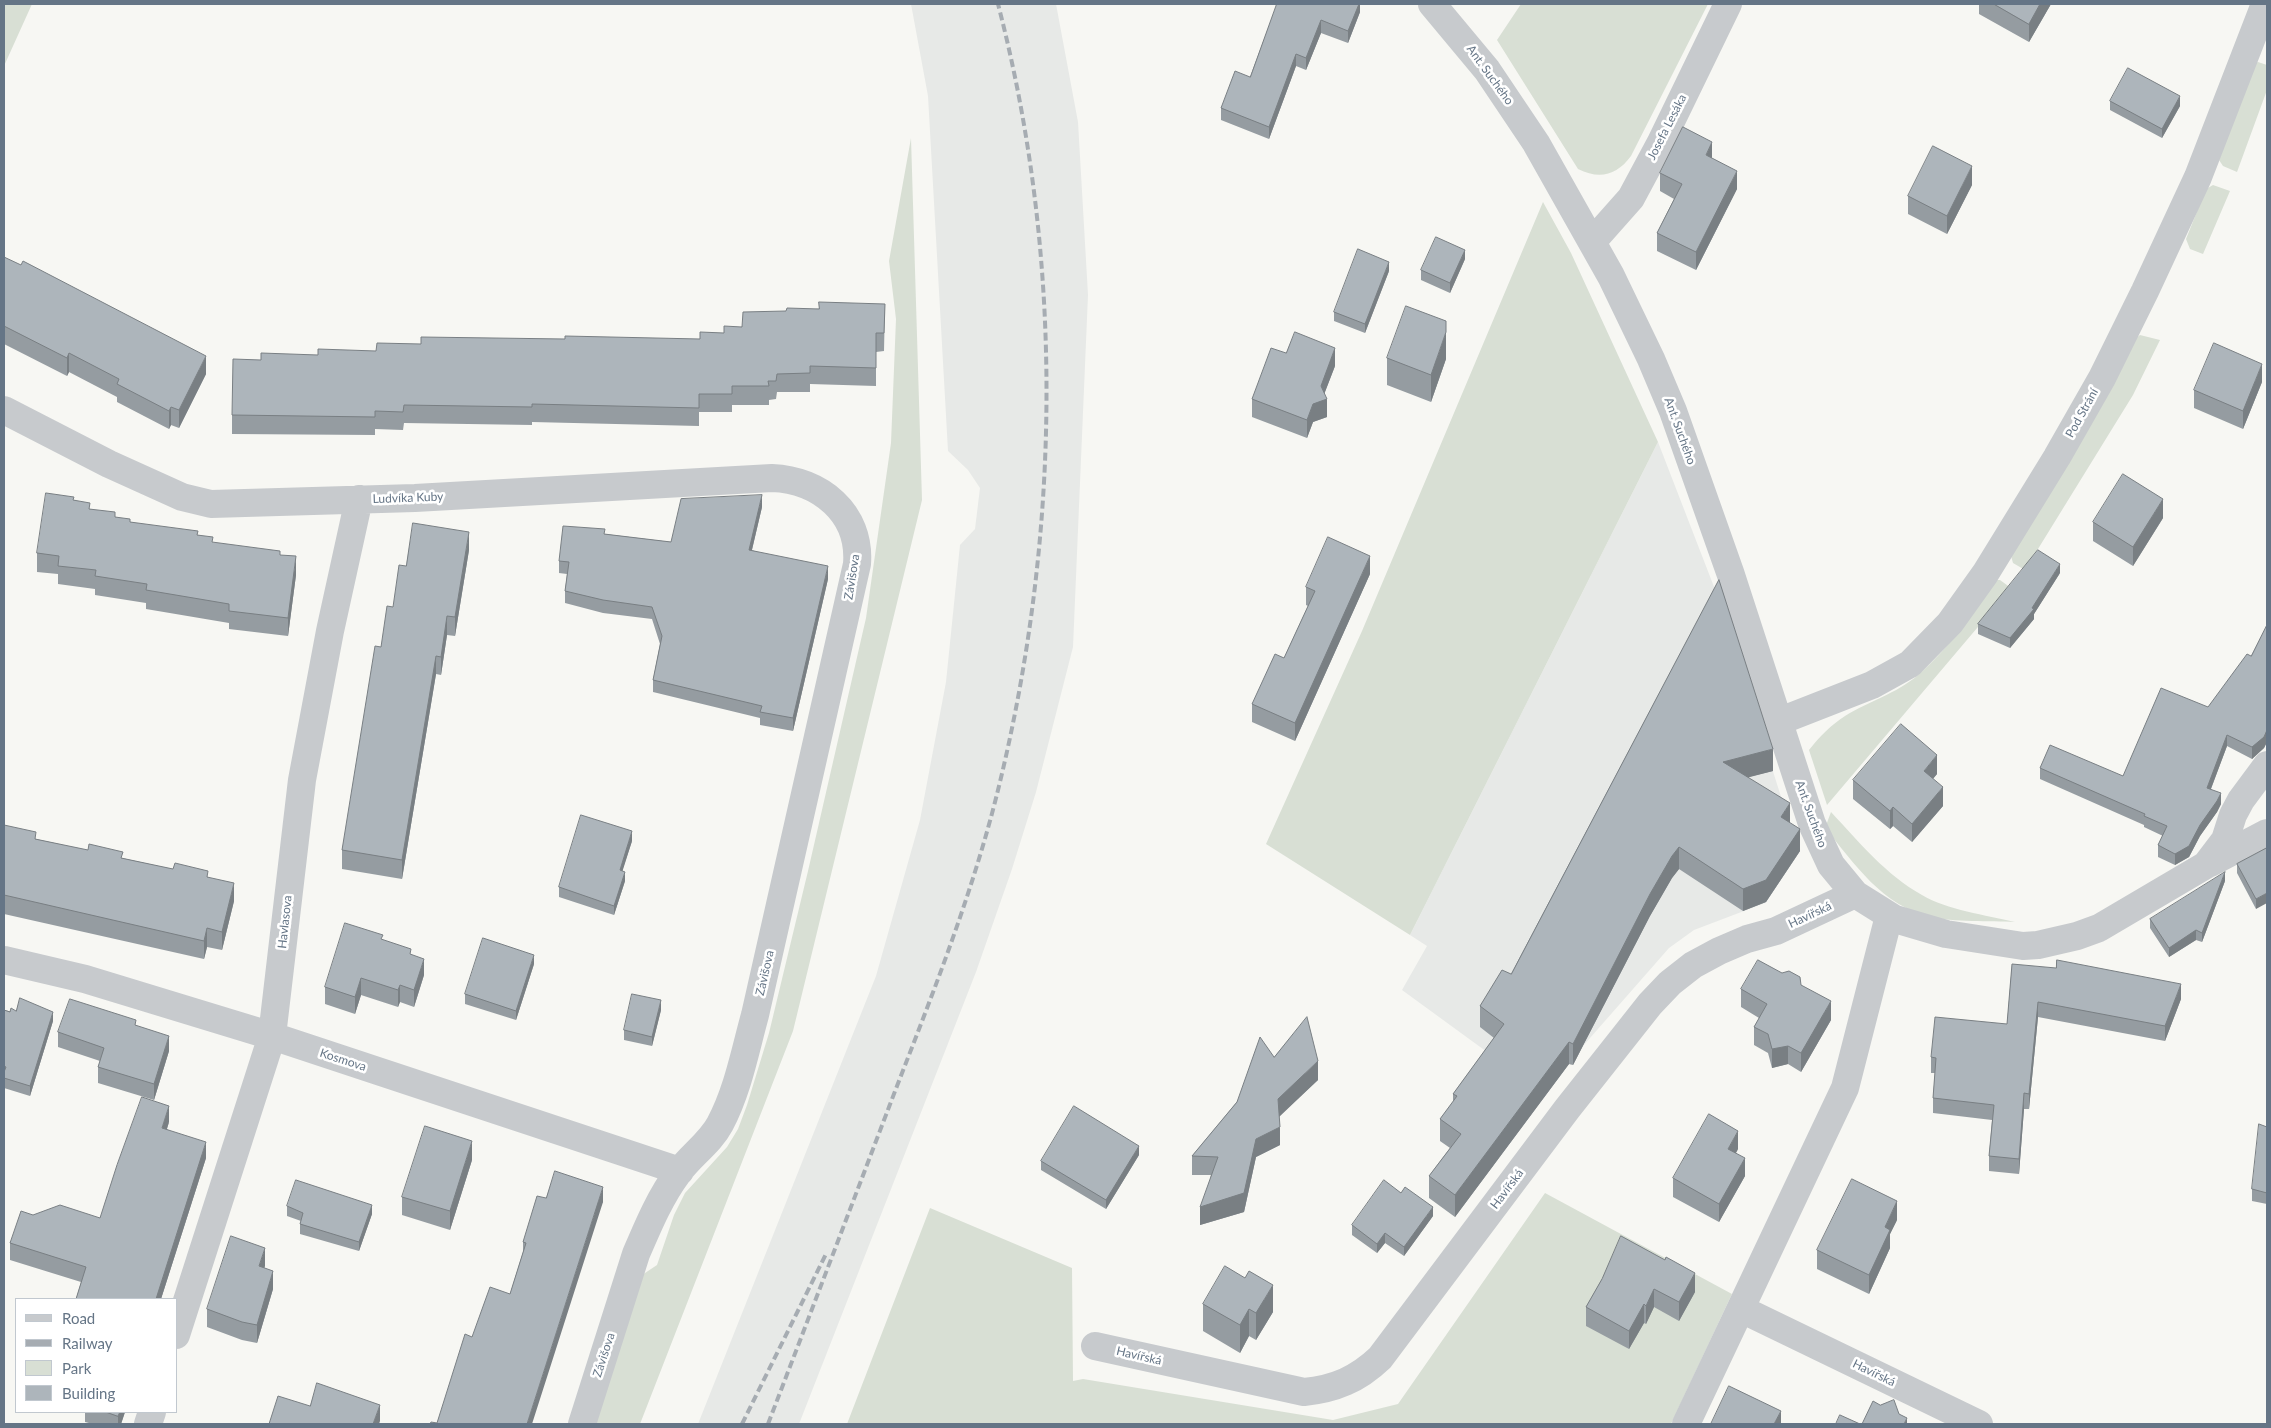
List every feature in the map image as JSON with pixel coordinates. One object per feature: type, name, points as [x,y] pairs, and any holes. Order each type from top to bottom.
[{"type":"street","name":"Josefa Lesáka","points":[[1592,242],[1631,198],[1661,142],[1728,4]]},
{"type":"street","name":"Pod Strání","points":[[1780,721],[1872,685],[1910,664],[1950,623],[1985,574],[2057,457],[2102,378],[2145,291],[2198,176],[2265,4]]},
{"type":"street","name":"Ant. Suchého","points":[[1443,8],[1536,143],[1592,242],[1651,359],[1673,411],[1780,721],[1812,824],[1831,865],[1855,894]]},
{"type":"street","name":"Ludvíka Kuby","points":[[4,410],[109,464],[196,502],[227,505],[772,478],[805,485],[829,499]]},
{"type":"street","name":"Havlasova","points":[[178,1329],[272,1036],[302,780],[330,631],[359,499]]},
{"type":"street","name":"Závišova","points":[[582,1424],[636,1254],[658,1205],[680,1171],[712,1136],[720,1124],[740,1071],[757,1005],[857,564],[855,535],[846,517],[829,499]]},
{"type":"street","points":[[2206,865],[2224,840],[2241,800],[2267,765]]},
{"type":"street","points":[[1855,894],[1889,916],[1913,926],[2008,945],[2038,945],[2077,936],[2099,928],[2206,865],[2267,833]]},
{"type":"street","name":"Havířská","points":[[1095,1346],[1296,1391],[1320,1390],[1352,1380],[1380,1358],[1567,1109],[1650,1004],[1670,983],[1693,965],[1719,951],[1747,939],[1776,931],[1855,894]]},
{"type":"street","points":[[1686,1424],[1845,1088],[1889,916]]},
{"type":"street","name":"Kosmova","points":[[4,960],[86,979],[272,1036],[680,1171]]},
{"type":"street","name":"Havířská","points":[[1741,1308],[1979,1424]]},
{"type":"shaded area","points":[[911,4],[1056,4],[1078,122],[1088,295],[1073,647],[1036,792],[1012,869],[976,972],[799,1424],[698,1424],[876,976],[920,820],[946,682],[960,545],[975,529],[980,488],[968,470],[948,451],[928,96]]},
{"type":"shaded area","points":[[1658,442],[1716,592],[1790,825],[1791,864],[1765,903],[1694,930],[1669,948],[1583,1046],[1573,1065],[1568,1064],[1546,1095],[1402,990],[1427,946],[1410,935]]},
{"type":"green space","points":[[4,4],[32,4],[4,66]]},
{"type":"green space","points":[[1521,4],[1708,4],[1631,156],[1620,168],[1601,175],[1578,169],[1497,40]]},
{"type":"green space","points":[[2255,63],[2267,65],[2267,90],[2237,172],[2223,166],[2219,160]]},
{"type":"green space","points":[[911,138],[922,500],[793,1031],[640,1424],[594,1424],[642,1275],[657,1265],[674,1215],[685,1193],[727,1147],[738,1129],[769,1033],[866,618],[891,443],[896,319],[889,261]]},
{"type":"green space","points":[[2213,185],[2230,191],[2203,254],[2190,249],[2186,239],[2206,189]]},
{"type":"green space","points":[[1543,202],[1571,253],[1658,442],[1410,935],[1266,844],[1362,631]]},
{"type":"green space","points":[[2140,335],[2160,340],[2133,395],[2025,570],[2013,563],[2011,556],[2136,338]]},
{"type":"green space","points":[[1996,580],[2000,580],[2011,588],[1827,805],[1809,750],[1840,719],[1910,682],[1929,665],[1960,630]]},
{"type":"green space","points":[[1831,812],[1885,868],[1922,895],[1943,905],[2015,922],[1940,919],[1898,904],[1871,882],[1825,828]]},
{"type":"green space","points":[[1545,1193],[1732,1294],[1671,1424],[847,1424],[930,1208],[1072,1268],[1073,1381],[1083,1379],[1333,1420],[1398,1404]]},
{"type":"building","points":[[1277,4],[1359,4],[1348,31],[1321,20],[1306,58],[1296,54],[1269,127],[1221,108],[1235,71],[1250,77]]},
{"type":"building","points":[[1994,4],[2040,4],[2029,24]]},
{"type":"building","points":[[2128,68],[2180,96],[2162,129],[2110,101]]},
{"type":"building","points":[[1683,127],[1712,142],[1706,155],[1737,171],[1696,252],[1657,233],[1682,184],[1660,173]]},
{"type":"building","points":[[1933,146],[1972,166],[1947,216],[1908,196]]},
{"type":"building","points":[[1436,237],[1465,250],[1450,283],[1421,270]]},
{"type":"building","points":[[1358,249],[1389,262],[1365,324],[1334,312]]},
{"type":"building","points":[[4,257],[21,265],[23,261],[206,356],[179,410],[171,407],[169,411],[117,384],[119,379],[69,353],[67,358],[4,326]]},
{"type":"building","points":[[819,302],[885,304],[884,333],[876,333],[876,368],[810,366],[810,373],[777,374],[776,381],[768,381],[769,386],[732,386],[732,394],[699,394],[699,408],[532,404],[532,407],[404,405],[403,412],[375,411],[375,417],[232,415],[233,359],[261,360],[261,353],[318,355],[318,349],[376,351],[377,343],[421,344],[421,337],[565,339],[565,336],[700,339],[700,332],[724,333],[724,326],[742,327],[743,312],[786,311],[787,308],[819,309]]},
{"type":"building","points":[[1406,306],[1446,321],[1446,332],[1431,375],[1387,358]]},
{"type":"building","points":[[1295,332],[1335,348],[1321,386],[1327,399],[1313,404],[1307,420],[1252,399],[1271,348],[1286,353]]},
{"type":"building","points":[[2214,343],[2262,364],[2243,411],[2194,390]]},
{"type":"building","points":[[2123,474],[2163,499],[2133,547],[2093,522]]},
{"type":"building","points":[[46,493],[74,497],[73,500],[90,503],[89,509],[115,512],[115,517],[130,519],[130,522],[198,531],[197,535],[213,537],[212,542],[280,551],[280,555],[296,556],[288,618],[229,611],[229,604],[146,590],[147,584],[95,576],[96,570],[58,566],[59,556],[37,553]]},
{"type":"building","points":[[762,495],[749,550],[828,566],[793,718],[760,712],[762,706],[653,680],[662,636],[652,607],[603,600],[565,591],[569,562],[559,561],[563,526],[605,529],[604,534],[671,542],[681,499]]},
{"type":"building","points":[[413,523],[469,532],[455,617],[447,616],[441,657],[436,656],[402,860],[342,850],[375,646],[381,647],[387,606],[393,607],[399,565],[406,566]]},
{"type":"building","points":[[1328,537],[1370,556],[1295,723],[1252,704],[1275,654],[1284,658],[1315,591],[1306,587]]},
{"type":"building","points":[[2038,550],[2060,564],[2032,608],[2034,609],[2010,638],[1978,624]]},
{"type":"building","points":[[1719,580],[1773,749],[1723,762],[1790,803],[1781,817],[1800,829],[1766,880],[1743,889],[1679,847],[1650,894],[1573,1044],[1569,1042],[1455,1195],[1429,1176],[1461,1134],[1440,1119],[1457,1096],[1453,1094],[1504,1024],[1480,1006],[1502,970],[1511,974]]},
{"type":"building","points":[[2267,625],[2267,730],[2264,737],[2252,747],[2227,735],[2207,788],[2221,793],[2189,846],[2175,854],[2158,845],[2167,826],[2144,816],[2145,814],[2040,768],[2050,745],[2123,776],[2161,688],[2208,707],[2247,654],[2251,656]]},
{"type":"building","points":[[1901,724],[1937,755],[1924,771],[1943,787],[1912,824],[1893,807],[1890,811],[1853,780]]},
{"type":"building","points":[[581,815],[632,831],[620,870],[625,872],[614,906],[559,887]]},
{"type":"building","points":[[4,825],[36,832],[35,839],[88,850],[89,844],[123,852],[121,858],[173,869],[175,863],[208,871],[207,877],[234,883],[222,932],[207,928],[204,941],[4,895]]},
{"type":"building","points":[[2267,848],[2267,893],[2256,899],[2237,864]]},
{"type":"building","points":[[2225,872],[2202,933],[2196,930],[2169,948],[2150,919]]},
{"type":"building","points":[[345,923],[383,935],[381,939],[411,949],[410,954],[424,959],[414,990],[400,985],[398,990],[361,978],[355,997],[325,987]]},
{"type":"building","points":[[483,938],[534,955],[516,1011],[465,994]]},
{"type":"building","points":[[1758,960],[1782,973],[1789,971],[1800,977],[1801,985],[1831,1001],[1801,1053],[1788,1046],[1772,1049],[1768,1034],[1754,1027],[1767,1004],[1741,989]]},
{"type":"building","points":[[2057,960],[2181,984],[2165,1026],[2038,1002],[2029,1094],[2024,1093],[2019,1159],[1989,1156],[1994,1105],[1933,1098],[1936,1058],[1931,1057],[1935,1017],[2007,1024],[2012,964],[2056,968]]},
{"type":"building","points":[[632,994],[661,1000],[652,1037],[624,1030]]},
{"type":"building","points":[[20,998],[53,1012],[30,1086],[4,1078],[6,1067],[4,1066],[4,1010],[10,1012],[11,1008],[16,1011]]},
{"type":"building","points":[[70,999],[136,1020],[135,1025],[169,1036],[154,1084],[98,1067],[104,1048],[58,1032]]},
{"type":"building","points":[[1307,1017],[1318,1061],[1278,1099],[1280,1127],[1256,1139],[1244,1193],[1200,1207],[1218,1157],[1192,1156],[1237,1102],[1260,1037],[1274,1057]]},
{"type":"building","points":[[142,1097],[169,1106],[162,1128],[206,1142],[156,1298],[76,1298],[86,1267],[10,1243],[21,1211],[33,1215],[60,1205],[100,1218]]},
{"type":"building","points":[[1074,1106],[1139,1146],[1106,1200],[1041,1161]]},
{"type":"building","points":[[1709,1114],[1738,1131],[1728,1149],[1745,1158],[1719,1204],[1673,1178]]},
{"type":"building","points":[[2259,1124],[2267,1127],[2267,1193],[2252,1189]]},
{"type":"building","points":[[425,1126],[472,1141],[450,1211],[402,1197]]},
{"type":"building","points":[[555,1171],[603,1187],[527,1424],[430,1424],[431,1422],[437,1423],[465,1334],[472,1337],[490,1287],[510,1294],[526,1243],[523,1242],[537,1196],[546,1198]]},
{"type":"building","points":[[1852,1179],[1897,1201],[1885,1227],[1890,1230],[1869,1275],[1817,1250]]},
{"type":"building","points":[[296,1180],[372,1205],[359,1242],[300,1224],[303,1213],[287,1206]]},
{"type":"building","points":[[1384,1180],[1401,1193],[1405,1187],[1433,1207],[1404,1247],[1385,1233],[1377,1244],[1352,1225]]},
{"type":"building","points":[[231,1236],[265,1248],[259,1266],[273,1271],[257,1325],[242,1322],[207,1309]]},
{"type":"building","points":[[1621,1236],[1665,1260],[1666,1257],[1695,1273],[1679,1302],[1654,1289],[1646,1306],[1644,1304],[1629,1331],[1586,1307],[1602,1279]]},
{"type":"building","points":[[1225,1266],[1245,1278],[1249,1271],[1273,1285],[1256,1313],[1249,1309],[1240,1325],[1203,1304]]},
{"type":"building","points":[[317,1383],[380,1405],[373,1424],[269,1424],[278,1396],[310,1406]]},
{"type":"building","points":[[1729,1386],[1781,1411],[1774,1424],[1711,1424]]},
{"type":"building","points":[[1894,1400],[1899,1414],[1907,1418],[1904,1424],[1862,1424],[1873,1401],[1880,1405]]},
{"type":"building","points":[[109,1413],[120,1413],[118,1416]]},
{"type":"building","points":[[1840,1415],[1860,1424],[1836,1424]]},
{"type":"railway","points":[[768,1424],[966,900],[999,786],[1019,690],[1034,592],[1043,493],[1046,395],[1044,296],[1035,197],[1020,100],[998,4]]},
{"type":"railway","points":[[742,1424],[827,1252]]}]
